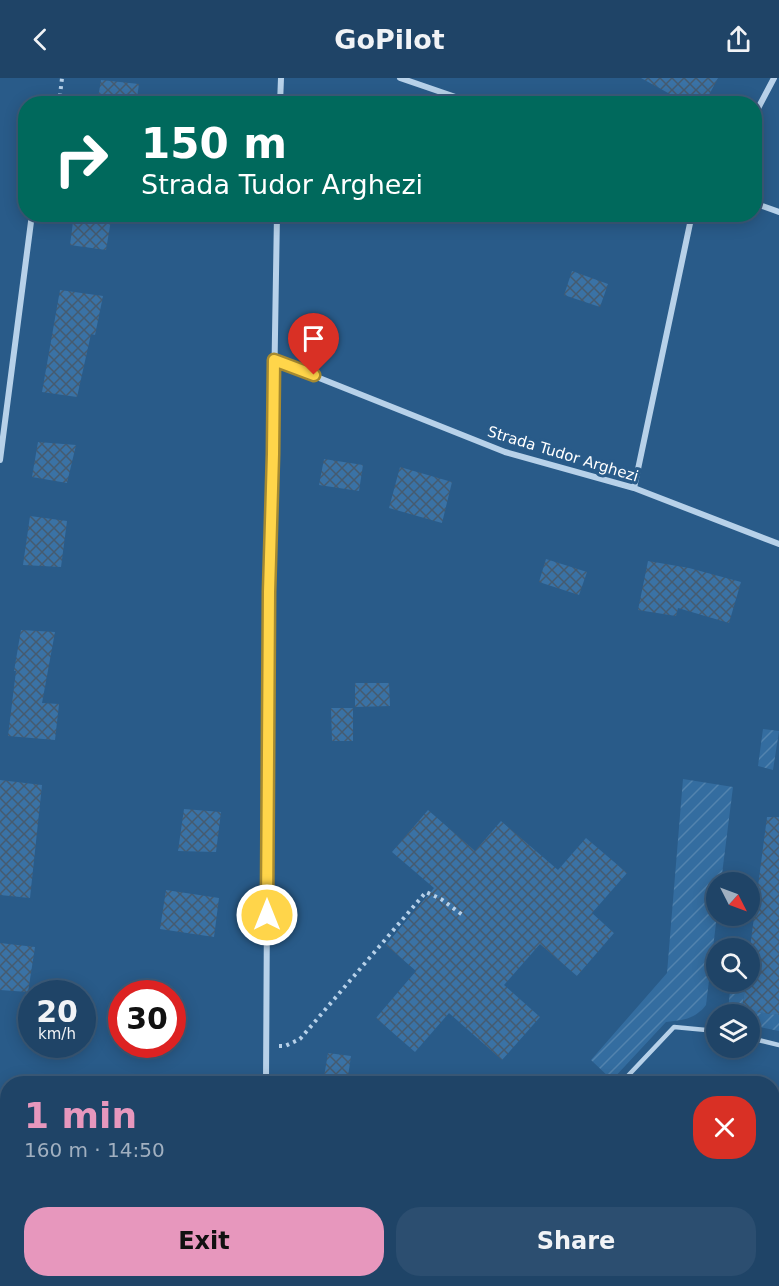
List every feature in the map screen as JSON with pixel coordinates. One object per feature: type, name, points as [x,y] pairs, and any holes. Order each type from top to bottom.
[{"type":"street","points":[[280,96],[281,78]]},
{"type":"street","points":[[400,78],[453,96]]},
{"type":"street","points":[[762,101],[774,78]]},
{"type":"street","points":[[762,206],[779,212]]},
{"type":"street","points":[[0,460],[31,222]]},
{"type":"street","points":[[266,1076],[268,655],[277,222]]},
{"type":"street","points":[[634,488],[690,222]]},
{"type":"street","name":"Strada Tudor Arghezi","points":[[274,360],[505,452],[634,488],[779,544]]},
{"type":"lane","points":[[628,1076],[674,1027],[706,1030]]},
{"type":"lane","points":[[760,1040],[779,1045]]},
{"type":"path","points":[[60,96],[62,78]]},
{"type":"path","points":[[266,1046],[285,1046],[300,1040],[426,892],[441,899],[464,916]]},
{"type":"shaded area","points":[[763,729],[779,731],[773,770],[758,766]]},
{"type":"shaded area","points":[[683,779],[733,787],[722,872],[706,872],[706,926],[716,926],[714,938],[706,938],[706,1005],[689,1018],[666,1022],[616,1076],[608,1076],[591,1060],[667,973]]},
{"type":"shaded area","points":[[730,992],[744,992],[743,1004],[729,1004]]},
{"type":"shaded area","points":[[760,1012],[779,1015],[779,1031],[760,1027]]},
{"type":"building","points":[[641,78],[718,78],[708,96],[674,96]]},
{"type":"building","points":[[101,80],[139,84],[137,96],[98,96]]},
{"type":"building","points":[[73,222],[111,222],[106,250],[70,245]]},
{"type":"building","points":[[572,271],[608,284],[600,307],[564,295]]},
{"type":"building","points":[[60,290],[103,296],[95,335],[91,334],[77,397],[42,392]]},
{"type":"building","points":[[38,442],[76,445],[67,483],[32,477]]},
{"type":"building","points":[[324,459],[363,465],[359,491],[319,485]]},
{"type":"building","points":[[400,467],[452,482],[442,523],[389,508]]},
{"type":"building","points":[[30,516],[67,521],[61,567],[23,565]]},
{"type":"building","points":[[546,559],[587,572],[579,595],[539,582]]},
{"type":"building","points":[[648,561],[689,568],[741,582],[729,623],[678,608],[676,616],[638,610]]},
{"type":"building","points":[[21,630],[55,632],[42,703],[59,704],[55,740],[8,736],[16,671],[14,671]]},
{"type":"building","points":[[355,683],[389,683],[390,706],[355,707]]},
{"type":"building","points":[[331,708],[353,708],[353,741],[332,741]]},
{"type":"building","points":[[0,780],[42,785],[30,898],[0,895]]},
{"type":"building","points":[[184,809],[221,812],[216,852],[178,851]]},
{"type":"building","points":[[428,810],[475,851],[501,821],[558,870],[586,838],[627,873],[592,913],[614,933],[577,976],[540,944],[504,985],[540,1017],[502,1060],[449,1013],[415,1052],[376,1018],[416,971],[386,945],[434,888],[392,852]]},
{"type":"building","points":[[767,817],[779,817],[779,1015],[760,1012],[760,1004],[743,1004],[744,992],[760,992],[760,938],[751,938],[753,926],[760,926],[760,872]]},
{"type":"building","points":[[166,890],[219,898],[214,937],[160,929]]},
{"type":"building","points":[[0,943],[35,947],[30,980],[18,980],[18,991],[0,990]]},
{"type":"building","points":[[328,1053],[351,1056],[348,1076],[324,1076]]},
{"type":"route","points":[[267,915],[269,550],[274,360],[314,375]]}]
